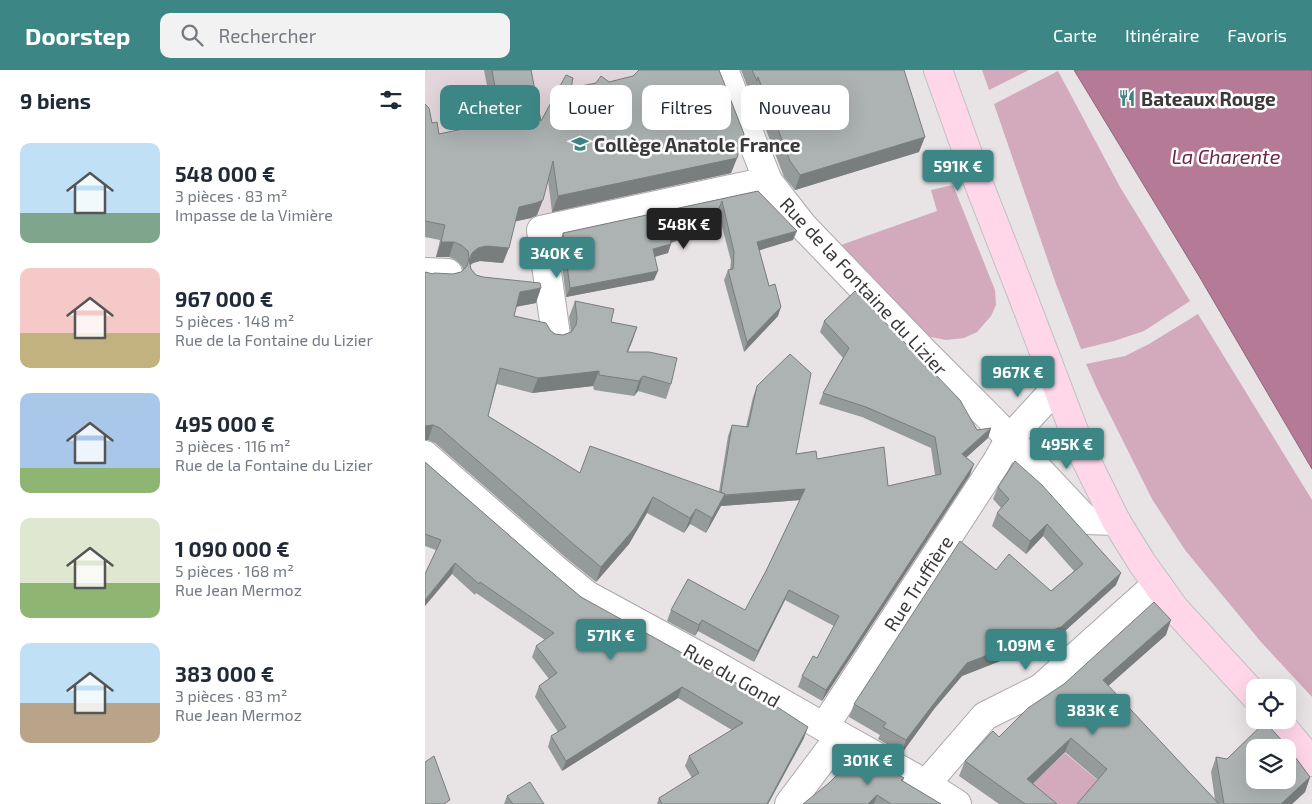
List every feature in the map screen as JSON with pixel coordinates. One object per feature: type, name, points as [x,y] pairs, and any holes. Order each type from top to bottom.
[{"type":"main road","points":[[938,70],[977,182],[1082,452],[1116,520],[1142,563],[1175,609],[1246,686]]},
{"type":"main road","points":[[1284,729],[1312,762]]},
{"type":"street","name":"Rue de la Fontaine du Lizier","points":[[724,70],[768,181],[803,226],[1086,520],[1116,520]]},
{"type":"street","points":[[556,335],[538,282],[541,230],[768,181]]},
{"type":"street","name":"Rue Truffière","points":[[789,804],[837,742],[832,732],[996,463],[1009,438],[1057,387]]},
{"type":"street","name":"Rue du Gond","points":[[425,455],[587,595],[712,663],[926,784],[957,804]]},
{"type":"street","points":[[926,784],[985,716],[1041,688],[1157,584]]},
{"type":"shaded area","name":"Collège Anatole France","points":[[425,70],[708,70],[711,85],[642,85],[642,130],[721,130],[730,171],[722,179],[647,197],[534,218],[531,199],[425,189]]},
{"type":"shaded area","points":[[982,70],[1029,70],[989,90]]},
{"type":"shaded area","points":[[1058,71],[1120,187],[1190,301],[1144,331],[1081,349],[1056,284],[994,104]]},
{"type":"shaded area","points":[[953,185],[995,290],[996,305],[991,316],[977,332],[964,338],[946,340],[926,334],[841,245],[937,211],[931,190]]},
{"type":"shaded area","points":[[1198,314],[1312,500],[1312,697],[1261,642],[1185,550],[1152,499],[1086,364],[1125,356],[1149,344]]},
{"type":"shaded area","points":[[1065,753],[1126,804],[1034,804],[1022,794]]},
{"type":"water","name":"La Charente","points":[[1074,70],[1312,70],[1312,469],[1199,276]]},
{"type":"building","points":[[492,70],[531,70],[534,85],[495,85]]},
{"type":"building","points":[[639,70],[719,70],[725,85],[642,85],[642,130],[731,130],[731,101],[744,134],[737,158],[558,196],[553,161],[543,200],[519,207],[509,248],[486,246],[478,248],[472,253],[469,260],[471,269],[476,275],[540,283],[541,288],[520,292],[514,316],[546,323],[555,334],[563,335],[571,332],[576,325],[575,301],[614,309],[611,322],[637,327],[627,352],[649,352],[677,358],[671,384],[643,376],[639,381],[599,375],[599,371],[538,378],[500,368],[488,416],[580,473],[590,446],[725,494],[712,518],[696,509],[690,518],[653,497],[634,529],[601,567],[440,428],[433,425],[425,426],[425,272],[453,274],[461,272],[467,266],[469,259],[468,251],[461,245],[454,242],[441,242],[445,225],[425,221],[425,104],[429,108],[432,123],[437,122],[439,134],[458,130],[540,130],[540,116],[541,121],[550,104],[550,130],[632,130],[632,85],[586,85],[596,83],[601,76],[609,82],[633,76]]},
{"type":"building","points":[[752,70],[904,70],[925,137],[800,175],[790,161],[778,130],[849,130],[849,85],[761,85],[758,77],[757,81]]},
{"type":"building","points":[[566,75],[573,78],[572,85],[561,85]]},
{"type":"building","points":[[758,191],[797,231],[757,242],[769,286],[775,284],[781,307],[747,342],[728,270],[733,269],[734,252],[722,201],[718,211],[683,218],[686,230],[669,235],[671,244],[653,249],[658,271],[570,288],[563,233]]},
{"type":"building","points":[[855,291],[960,400],[977,430],[991,428],[962,454],[974,464],[826,690],[802,676],[813,656],[817,658],[839,616],[789,590],[758,651],[702,620],[699,625],[671,610],[688,579],[745,610],[805,489],[725,495],[721,492],[732,425],[748,427],[757,386],[790,354],[811,373],[796,454],[816,451],[817,459],[884,447],[888,486],[941,474],[935,437],[866,407],[823,393],[849,348],[824,321]]},
{"type":"building","points":[[1015,461],[1042,485],[1121,573],[1061,627],[967,663],[906,740],[883,727],[886,723],[854,704],[960,541],[996,570],[1009,554],[1051,591],[1083,564],[1047,524],[1030,541],[997,513],[1009,499],[998,487]]},
{"type":"building","points":[[425,462],[581,597],[765,699],[808,727],[767,804],[662,804],[659,798],[699,773],[689,756],[743,723],[682,687],[566,761],[551,736],[566,727],[539,686],[557,673],[536,646],[554,633],[480,582],[479,584],[455,563],[425,600],[425,574],[441,540],[425,534]]},
{"type":"building","points":[[1154,602],[1171,620],[1103,680],[1219,804],[1077,804],[1107,769],[1071,738],[1027,779],[1057,804],[1025,804],[965,761],[993,731],[999,737],[1028,708],[1064,684]]},
{"type":"building","points":[[1258,729],[1271,729],[1281,739],[1248,739]]},
{"type":"building","points":[[1246,740],[1246,789],[1296,789],[1296,758],[1310,777],[1281,804],[1224,804],[1216,757],[1227,759]]},
{"type":"building","points":[[860,752],[904,778],[901,780],[941,804],[891,804],[877,795],[868,804],[803,804],[829,783]]},
{"type":"building","points":[[434,756],[450,800],[444,804],[425,804],[425,762]]},
{"type":"building","points":[[530,782],[544,804],[513,804],[507,796]]},
{"type":"place","name":"Bateaux Rouge","points":[[1127,98]]},
{"type":"place","name":"Collège Anatole France","points":[[580,144]]}]
